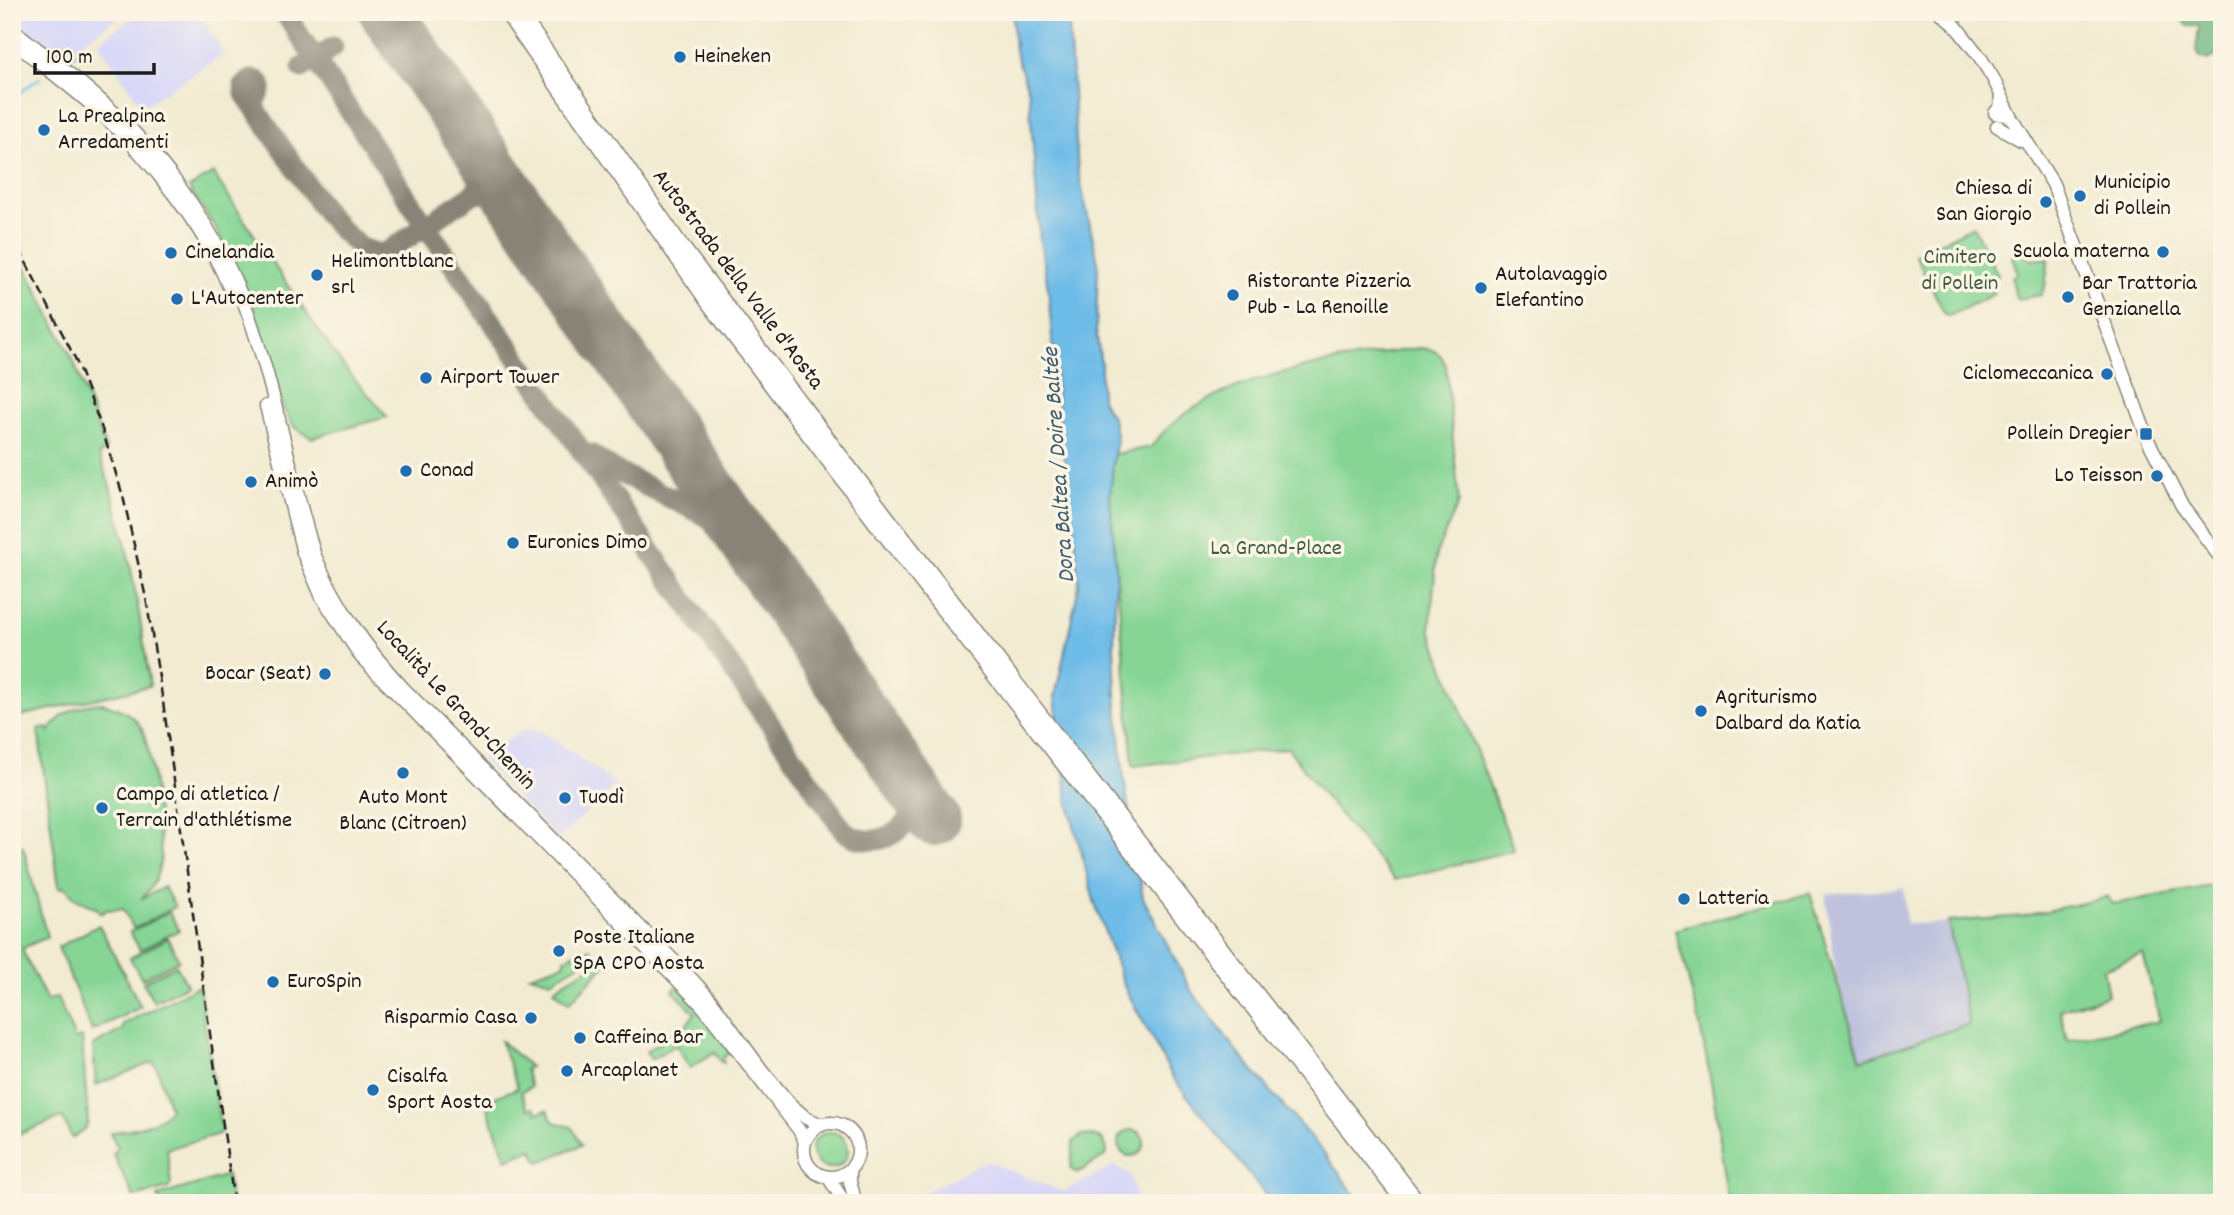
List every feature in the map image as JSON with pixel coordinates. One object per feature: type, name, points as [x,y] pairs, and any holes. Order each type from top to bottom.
[{"type":"highway","points":[[506,12],[708,302],[884,524],[1245,990],[1405,1203]]},
{"type":"highway","points":[[519,12],[556,66]]},
{"type":"highway","points":[[525,12],[556,66]]},
{"type":"highway","name":"Autostrada della Valle d'Aosta","points":[[556,66],[682,247],[884,524]]},
{"type":"highway","points":[[1245,990],[1419,1203]]},
{"type":"main road","points":[[1940,12],[1954,24],[1980,57],[2003,112],[2048,176],[2149,442],[2182,506],[2222,560]]},
{"type":"main road","points":[[12,29],[60,73]]},
{"type":"main road","points":[[12,41],[60,73]]},
{"type":"main road","name":"Località Le Grand-Chemin","points":[[60,73],[99,98],[137,137],[188,201],[220,249],[251,325],[315,556],[332,594],[360,638],[404,689],[703,990],[790,1104],[806,1118],[822,1125],[841,1126],[853,1136],[857,1154],[850,1169],[850,1182],[856,1203]]},
{"type":"main road","name":"Località Le Grand-Chemin","points":[[60,73],[106,117],[154,172],[196,227],[226,280],[261,387],[303,553],[322,597],[361,657],[701,1004],[799,1130],[805,1142],[804,1153],[809,1166],[816,1173],[828,1177],[845,1203]]},
{"type":"main road","points":[[805,1142],[812,1132],[822,1125]]},
{"type":"main road","points":[[828,1177],[841,1175],[850,1169]]},
{"type":"shaded area","points":[[12,12],[126,12],[57,59],[12,25]]},
{"type":"shaded area","points":[[140,12],[198,12],[224,54],[142,107],[98,42]]},
{"type":"shaded area","points":[[525,729],[540,730],[616,784],[558,840],[480,758]]},
{"type":"shaded area","points":[[1904,888],[1906,924],[1950,923],[1969,1026],[1861,1060],[1836,971],[1825,894]]},
{"type":"shaded area","points":[[986,1161],[1063,1192],[1115,1165],[1131,1176],[1139,1203],[918,1203],[920,1195]]},
{"type":"green space","points":[[2174,12],[2222,12],[2222,53],[2207,60],[2200,57],[2196,50],[2199,26],[2187,25]]},
{"type":"green space","points":[[213,173],[325,341],[387,417],[312,438],[294,427],[282,406],[253,305],[216,229],[189,188]]},
{"type":"green space","name":"Cimitero di Pollein","points":[[1973,226],[1998,275],[1991,286],[1994,294],[1949,316],[1945,314],[1915,255]]},
{"type":"green space","points":[[12,240],[73,360],[106,449],[99,455],[125,540],[150,686],[12,718]]},
{"type":"green space","points":[[2024,249],[2030,260],[2049,258],[2045,286],[2041,295],[2016,299],[2012,277],[2018,273],[2012,257]]},
{"type":"green space","name":"La Grand-Place","points":[[1419,348],[1437,352],[1446,367],[1459,502],[1437,551],[1430,629],[1514,850],[1395,880],[1323,795],[1288,748],[1133,766],[1110,498],[1114,454],[1151,447],[1174,422],[1203,403],[1237,387],[1273,375]]},
{"type":"green space","name":"Campo di atletica / Terrain d'athlétisme","points":[[102,703],[122,710],[139,724],[148,749],[161,856],[155,880],[141,899],[164,887],[175,907],[134,929],[123,909],[99,913],[98,909],[76,899],[65,887],[59,888],[38,729],[48,728],[49,732],[59,719],[71,710]]},
{"type":"green space","points":[[23,846],[47,937],[23,948],[24,954],[47,1001],[57,997],[75,1039],[82,1037],[88,1122],[85,1129],[72,1138],[62,1117],[12,1137],[12,850]]},
{"type":"green space","points":[[2222,884],[2222,1203],[1730,1203],[1698,1016],[1675,930],[1810,893],[1861,1060],[1969,1024],[1948,922],[2024,916],[2108,897],[2113,904]],"holes":[[[2143,954],[2160,1021],[2067,1040],[2060,1010],[2108,995],[2103,969]]]},
{"type":"green space","points":[[169,912],[179,930],[140,950],[130,932]]},
{"type":"green space","points":[[99,925],[141,1007],[92,1031],[58,947]]},
{"type":"green space","points":[[168,938],[179,960],[142,979],[130,958]]},
{"type":"green space","points":[[582,948],[584,952],[590,948],[595,955],[551,981],[530,975],[564,964],[565,959]]},
{"type":"green space","points":[[603,957],[608,962],[569,1003],[554,990],[592,966]]},
{"type":"green space","points":[[176,965],[187,985],[154,1002],[143,982]]},
{"type":"green space","points":[[199,986],[221,1130],[219,1134],[167,1149],[171,1184],[168,1188],[134,1197],[113,1154],[118,1148],[110,1133],[151,1123],[170,1109],[153,1062],[96,1085],[93,1046],[123,1029],[123,1024]]},
{"type":"green space","points":[[677,986],[704,1014],[730,1053],[723,1058],[724,1063],[715,1052],[690,1068],[676,1045],[651,1059],[646,1051],[668,1038],[679,1024],[684,1028],[695,1013],[673,991]]},
{"type":"green space","points":[[500,1040],[530,1067],[525,1069],[531,1087],[521,1092],[528,1109],[534,1107],[537,1113],[547,1110],[553,1122],[572,1127],[582,1145],[539,1162],[532,1149],[506,1159],[485,1101],[518,1088]]},
{"type":"green space","points":[[1131,1130],[1140,1134],[1144,1143],[1140,1152],[1131,1156],[1122,1152],[1118,1143],[1122,1134]]},
{"type":"green space","points":[[830,1132],[843,1137],[848,1150],[843,1163],[830,1168],[817,1163],[812,1150],[817,1137]]},
{"type":"green space","points":[[1082,1135],[1102,1140],[1107,1152],[1105,1156],[1077,1173],[1071,1169],[1073,1142]]},
{"type":"green space","points":[[227,1175],[231,1203],[160,1203],[158,1196]]},
{"type":"water","points":[[1012,12],[1068,12],[1078,171],[1098,262],[1096,330],[1101,364],[1101,399],[1113,419],[1117,440],[1110,498],[1116,571],[1116,695],[1124,779],[1143,898],[1191,990],[1239,1054],[1324,1153],[1361,1203],[1272,1203],[1173,1078],[1124,986],[1094,901],[1068,802],[1055,697],[1079,585],[1059,423],[1048,288],[1040,241],[1029,93],[1015,51]]},
{"type":"waterway","points":[[64,62],[79,51]]},
{"type":"waterway","points":[[12,98],[40,78]]},
{"type":"taxiway","points":[[284,12],[426,226],[844,831],[866,840],[888,837],[898,831],[910,812],[912,800],[903,774]]},
{"type":"taxiway","points":[[302,68],[333,47]]},
{"type":"taxiway","points":[[256,110],[255,100],[261,86],[258,81],[251,80],[244,86],[245,94],[326,213],[361,248],[380,254],[390,250],[473,194],[495,192],[514,201]]},
{"type":"taxiway","points":[[473,194],[480,183],[482,172],[477,147]]},
{"type":"taxiway","points":[[591,454],[614,470],[708,517],[754,554]]},
{"type":"taxiway","points":[[670,497],[681,500],[693,496],[700,481],[697,470]]},
{"type":"runway","points":[[386,12],[934,819]]},
{"type":"railway","points":[[12,235],[75,358],[101,426],[123,496],[146,598],[163,702],[234,1203]]},
{"type":"place","name":"Heineken","points":[[680,57]]},
{"type":"place","name":"La Prealpina Arredamenti","points":[[44,130]]},
{"type":"place","name":"Municipio di Pollein","points":[[2080,196]]},
{"type":"place","name":"Chiesa di San Giorgio","points":[[2046,202]]},
{"type":"place","name":"Scuola materna","points":[[2163,252]]},
{"type":"place","name":"Cinelandia","points":[[171,253]]},
{"type":"place","name":"Helimontblanc srl","points":[[317,275]]},
{"type":"place","name":"Autolavaggio Elefantino","points":[[1481,288]]},
{"type":"place","name":"Ristorante Pizzeria Pub - La Renoille","points":[[1233,295]]},
{"type":"place","name":"Bar Trattoria Genzianella","points":[[2068,297]]},
{"type":"place","name":"L'Autocenter","points":[[177,299]]},
{"type":"place","name":"Ciclomeccanica","points":[[2107,374]]},
{"type":"place","name":"Airport Tower","points":[[426,378]]},
{"type":"place","name":"Pollein Dregier","points":[[2146,434]]},
{"type":"place","name":"Conad","points":[[406,471]]},
{"type":"place","name":"Lo Teisson","points":[[2157,476]]},
{"type":"place","name":"Animò","points":[[251,482]]},
{"type":"place","name":"Euronics Dimo","points":[[513,543]]},
{"type":"place","name":"Bocar (Seat)","points":[[325,674]]},
{"type":"place","name":"Agriturismo Dalbard da Katia","points":[[1701,711]]},
{"type":"place","name":"Auto Mont Blanc (Citroen)","points":[[403,773]]},
{"type":"place","name":"Tuodì","points":[[565,798]]},
{"type":"place","name":"Campo di atletica / Terrain d'athlétisme","points":[[102,808]]},
{"type":"place","name":"Latteria","points":[[1684,899]]},
{"type":"place","name":"Poste Italiane SpA CPO Aosta","points":[[559,951]]},
{"type":"place","name":"EuroSpin","points":[[273,982]]},
{"type":"place","name":"Risparmio Casa","points":[[531,1018]]},
{"type":"place","name":"Caffeina Bar","points":[[580,1038]]},
{"type":"place","name":"Arcaplanet","points":[[567,1071]]},
{"type":"place","name":"Cisalfa Sport Aosta","points":[[373,1090]]},
{"type":"water label","name":"Dora Baltea / Doire Baltée","points":[[1060,465]]}]
